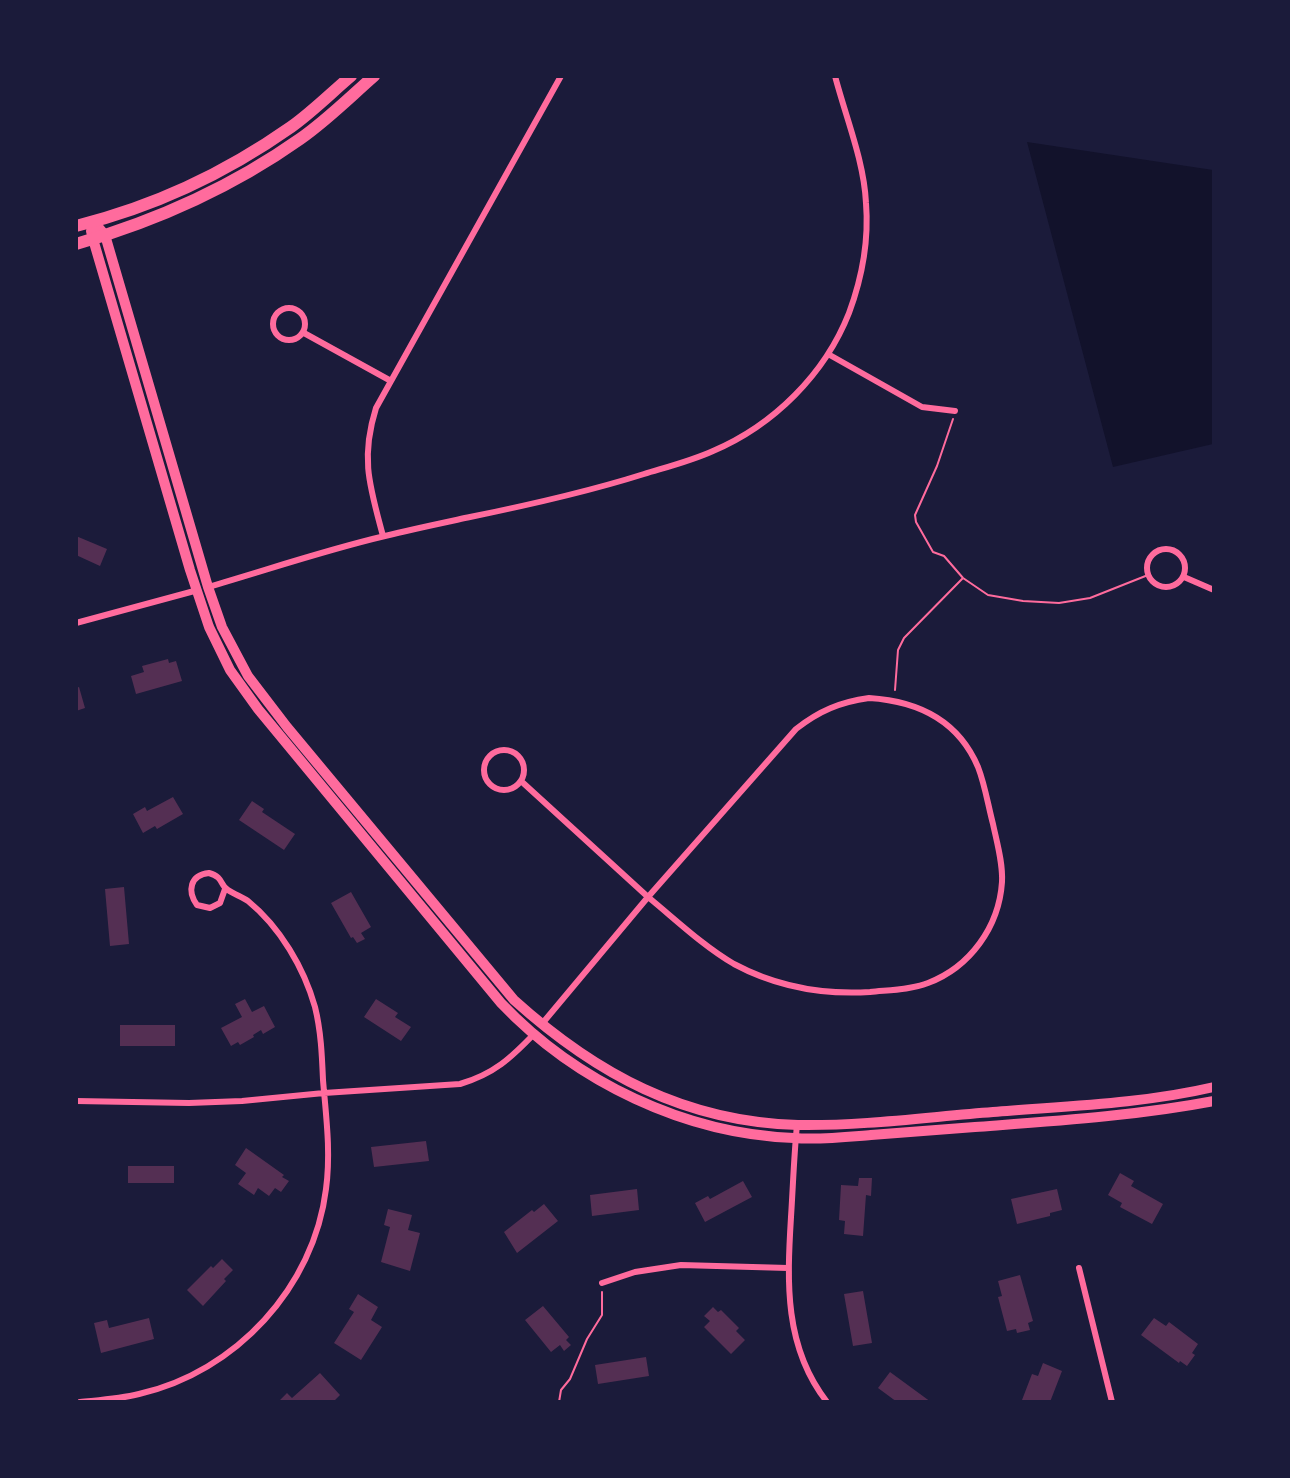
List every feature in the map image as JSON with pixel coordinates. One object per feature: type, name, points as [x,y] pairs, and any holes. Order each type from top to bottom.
[{"type":"main road","points":[[76,226],[94,222],[194,185],[293,126],[351,76]]},
{"type":"main road","points":[[76,244],[200,198],[272,158],[302,138],[374,76]]},
{"type":"street","points":[[383,536],[367,464],[367,445],[376,408],[561,76]]},
{"type":"street","points":[[76,623],[383,536],[610,485],[714,451],[741,438],[790,401],[810,378],[828,354],[843,327],[856,294],[863,264],[866,203],[863,177],[835,76]]},
{"type":"street","points":[[94,222],[91,231],[99,237],[208,587],[222,627],[248,676],[295,736],[514,999],[542,1025],[618,1077],[670,1101],[721,1115],[765,1123],[831,1125],[1145,1100],[1214,1087]]},
{"type":"street","points":[[99,237],[197,590],[209,627],[230,670],[258,709],[501,1003],[533,1035],[609,1086],[649,1105],[731,1130],[795,1139],[1113,1116],[1214,1101]]},
{"type":"street","points":[[286,308],[296,309],[305,319],[304,333],[292,341],[280,338],[273,328],[274,317],[286,308]]},
{"type":"street","points":[[304,333],[391,381]]},
{"type":"street","points":[[828,354],[922,407],[955,411]]},
{"type":"street","points":[[1167,549],[1177,552],[1185,563],[1184,577],[1176,585],[1162,587],[1152,582],[1147,569],[1150,557],[1167,549]]},
{"type":"street","points":[[1184,577],[1214,590]]},
{"type":"street","points":[[76,1101],[189,1104],[242,1101],[460,1084],[479,1078],[508,1059],[533,1035],[648,897],[789,738],[804,723],[831,707],[849,701],[894,700],[920,708],[943,722],[966,746],[977,765],[982,780],[1002,862],[1002,881],[996,915],[975,951],[946,975],[928,983],[909,988],[841,994],[782,984],[734,964],[719,954],[648,897],[521,781]]},
{"type":"street","points":[[502,750],[516,753],[524,764],[521,781],[507,789],[491,785],[484,770],[488,758],[502,750]]},
{"type":"street","points":[[80,1401],[141,1398],[222,1358],[267,1318],[298,1274],[314,1238],[326,1190],[328,1146],[320,1033],[315,1008],[300,968],[282,939],[248,901],[225,889],[220,878],[209,873],[197,877],[191,884],[190,891],[197,905],[210,908],[220,903],[225,889]]},
{"type":"street","points":[[796,1125],[788,1268],[789,1305],[798,1346],[808,1371],[827,1401]]},
{"type":"street","points":[[602,1283],[635,1272],[681,1265],[788,1268]]},
{"type":"street","points":[[1079,1268],[1112,1401]]},
{"type":"path","points":[[955,411],[937,466],[915,515],[916,522],[933,552],[944,556],[963,578],[988,595],[1023,601],[1059,603],[1090,598],[1148,575]]},
{"type":"path","points":[[894,700],[898,650],[904,638],[963,578]]},
{"type":"path","points":[[559,1401],[561,1390],[570,1379],[587,1339],[602,1315],[602,1283]]},
{"type":"shaded area","points":[[1027,142],[1213,170],[1213,444],[1113,467]]},
{"type":"building","points":[[76,536],[107,549],[100,566],[76,555]]},
{"type":"building","points":[[168,659],[169,663],[176,661],[182,681],[136,694],[131,676],[144,672],[142,666]]},
{"type":"building","points":[[79,687],[85,708],[76,711],[76,688]]},
{"type":"building","points":[[173,797],[183,814],[157,829],[155,826],[143,833],[133,814],[145,807],[147,811]]},
{"type":"building","points":[[252,801],[264,809],[262,812],[295,834],[284,850],[239,820]]},
{"type":"building","points":[[124,887],[129,944],[110,946],[105,889]]},
{"type":"building","points":[[351,892],[371,927],[361,933],[365,939],[357,943],[353,937],[351,938],[331,903]]},
{"type":"building","points":[[245,999],[252,1012],[264,1006],[275,1027],[263,1034],[261,1030],[240,1045],[238,1042],[231,1046],[221,1028],[242,1017],[235,1004]]},
{"type":"building","points":[[376,999],[398,1013],[395,1017],[411,1027],[401,1041],[364,1017]]},
{"type":"building","points":[[120,1025],[175,1025],[175,1046],[120,1046]]},
{"type":"building","points":[[426,1141],[429,1161],[374,1167],[371,1147]]},
{"type":"building","points":[[246,1148],[289,1181],[281,1192],[275,1188],[269,1196],[258,1188],[254,1195],[238,1184],[246,1173],[235,1165]]},
{"type":"building","points":[[128,1166],[174,1166],[174,1183],[128,1183]]},
{"type":"building","points":[[1120,1173],[1134,1181],[1131,1186],[1163,1204],[1152,1224],[1120,1207],[1122,1203],[1108,1195]]},
{"type":"building","points":[[859,1178],[872,1178],[871,1196],[866,1195],[863,1236],[844,1234],[845,1221],[839,1220],[841,1185],[858,1186]]},
{"type":"building","points":[[743,1181],[752,1197],[705,1222],[695,1203],[708,1196],[710,1199]]},
{"type":"building","points":[[637,1189],[639,1210],[592,1216],[590,1195]]},
{"type":"building","points":[[1057,1189],[1062,1210],[1050,1213],[1050,1216],[1017,1224],[1011,1199]]},
{"type":"building","points":[[544,1204],[558,1221],[517,1253],[504,1232],[532,1210],[534,1212]]},
{"type":"building","points":[[388,1209],[412,1215],[408,1230],[420,1233],[410,1271],[381,1262],[390,1227],[384,1225]]},
{"type":"building","points":[[222,1259],[233,1270],[203,1306],[187,1290],[211,1266],[213,1268]]},
{"type":"building","points":[[1020,1275],[1033,1321],[1028,1323],[1030,1330],[1017,1333],[1016,1329],[1007,1331],[998,1297],[1002,1296],[998,1281]]},
{"type":"building","points":[[863,1291],[872,1343],[853,1346],[844,1294]]},
{"type":"building","points":[[358,1294],[378,1307],[371,1320],[382,1327],[361,1360],[334,1343],[354,1312],[349,1309]]},
{"type":"building","points":[[543,1306],[569,1337],[566,1340],[571,1345],[564,1351],[560,1345],[551,1352],[525,1320]]},
{"type":"building","points":[[713,1307],[718,1312],[721,1310],[739,1328],[736,1331],[745,1340],[731,1354],[704,1327],[710,1321],[704,1316]]},
{"type":"building","points":[[149,1318],[154,1339],[101,1353],[94,1323],[107,1320],[109,1328]]},
{"type":"building","points":[[1154,1318],[1166,1326],[1169,1322],[1198,1344],[1192,1353],[1195,1355],[1187,1366],[1180,1361],[1179,1363],[1141,1335]]},
{"type":"building","points":[[646,1357],[649,1376],[598,1384],[595,1365]]},
{"type":"building","points":[[1043,1363],[1062,1371],[1050,1402],[1022,1400],[1032,1374],[1038,1376]]},
{"type":"building","points":[[890,1372],[931,1402],[897,1402],[878,1388]]},
{"type":"building","points":[[320,1373],[340,1395],[333,1402],[278,1402],[287,1393],[292,1398]]}]
